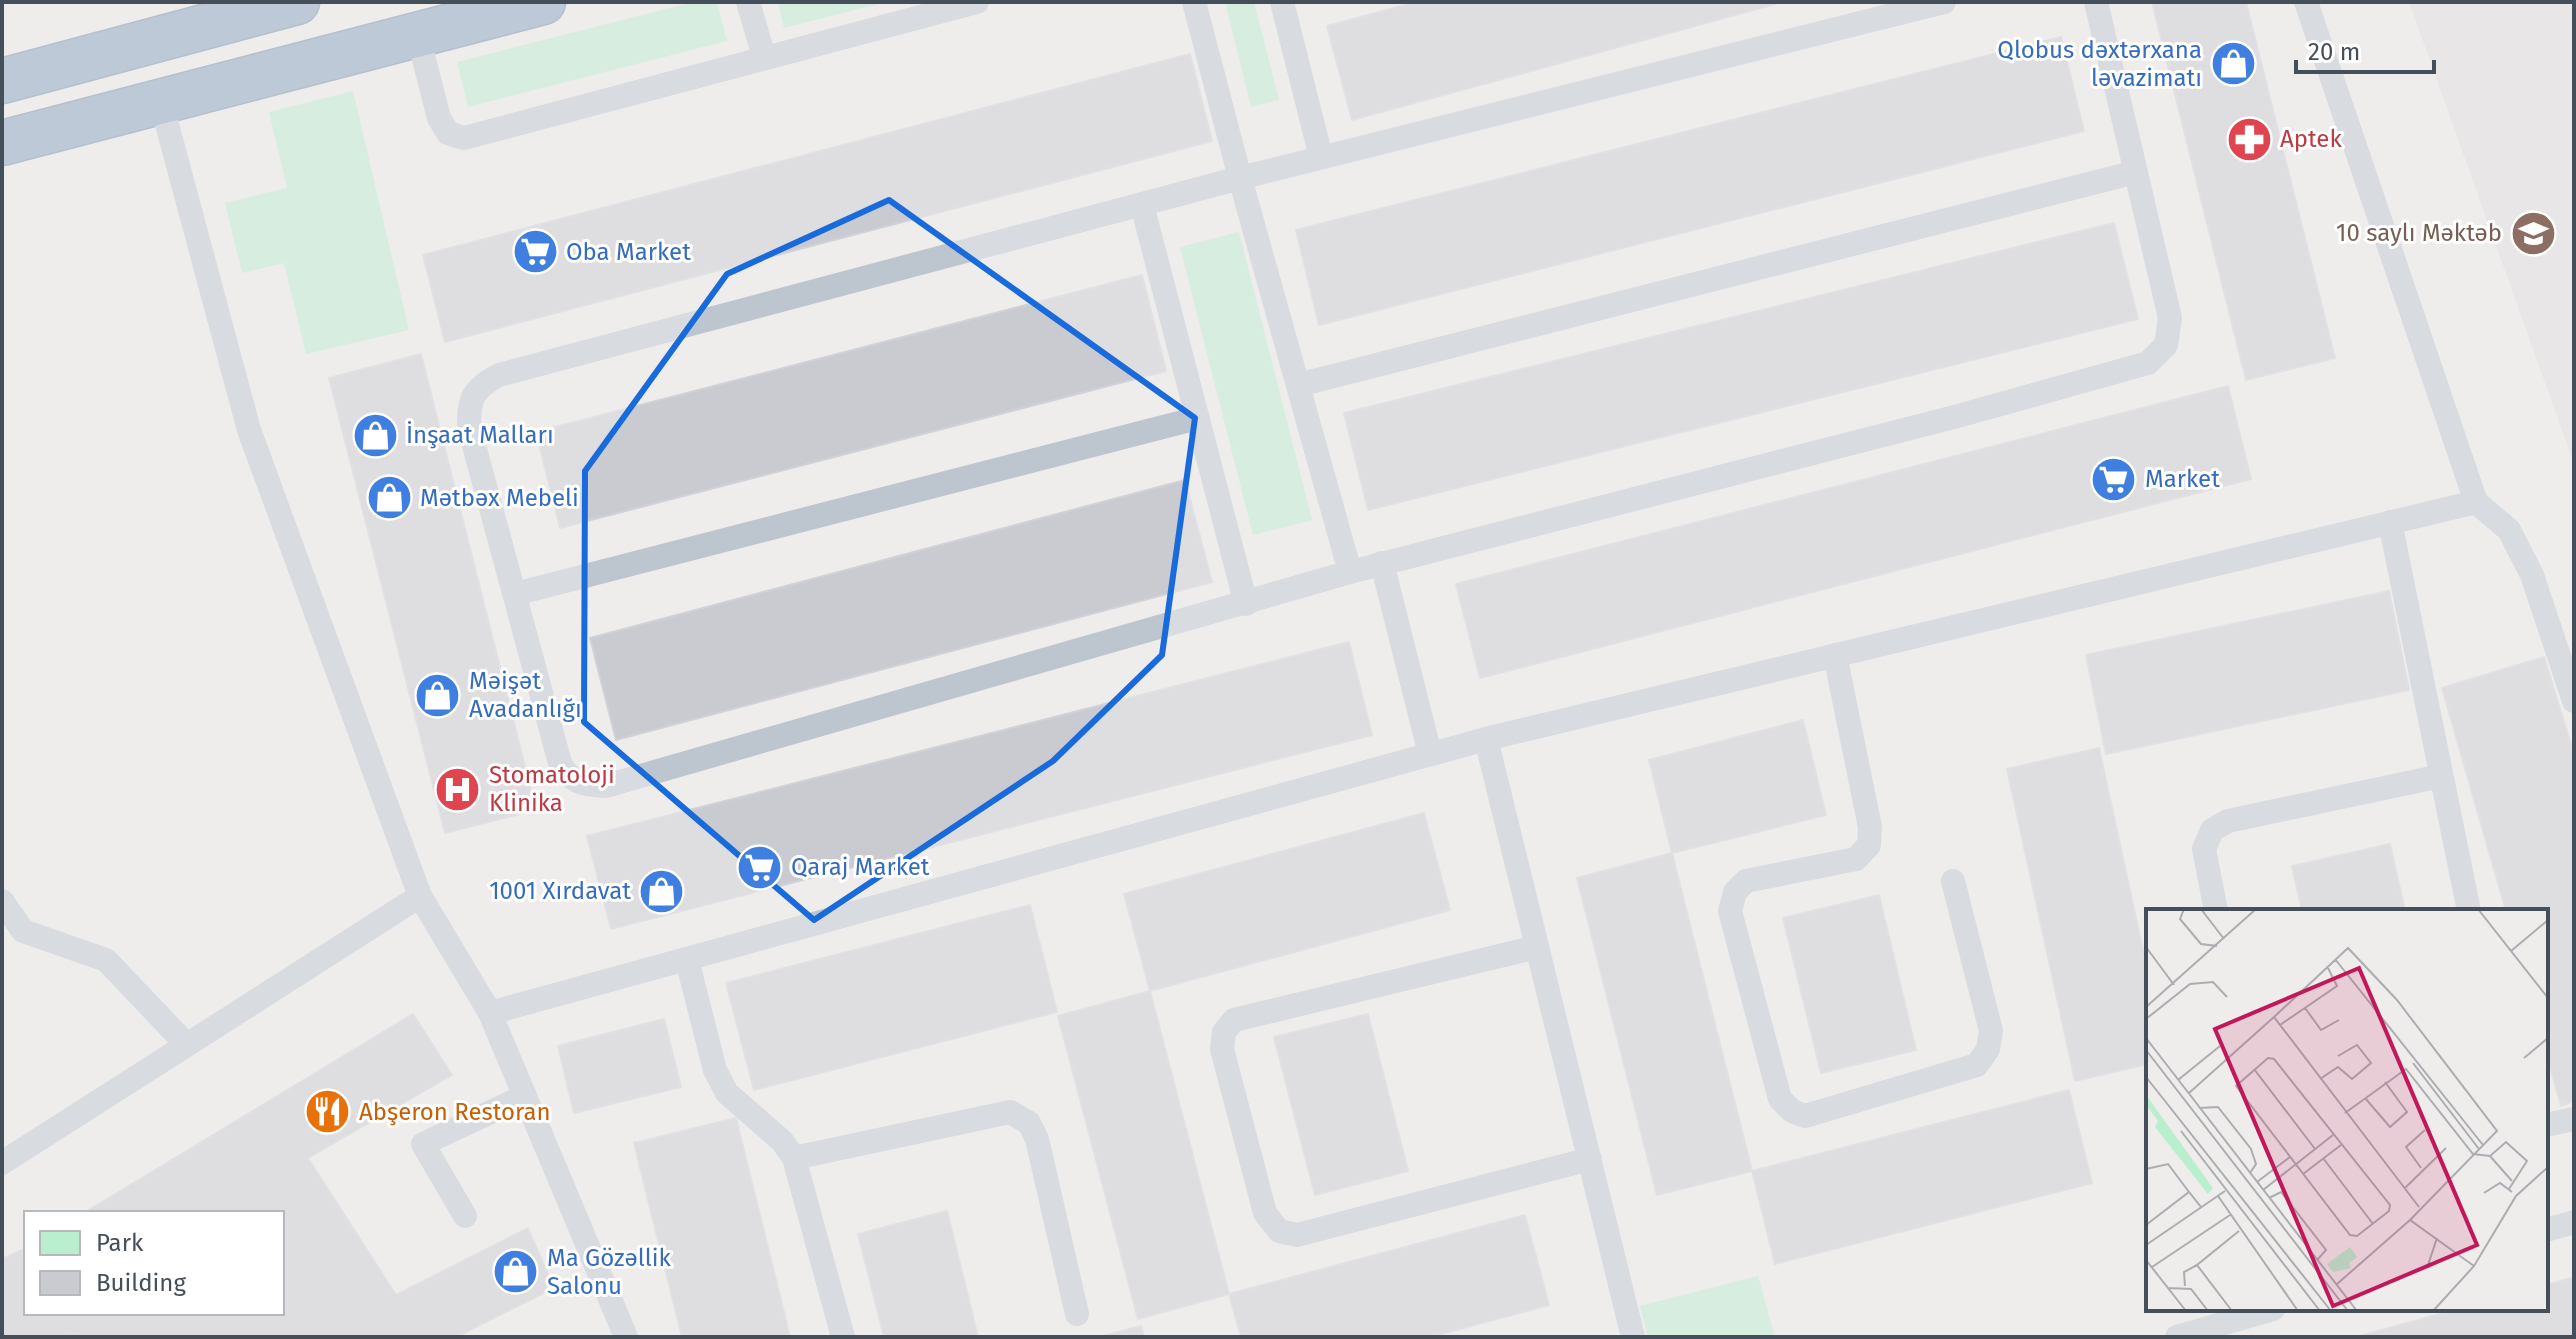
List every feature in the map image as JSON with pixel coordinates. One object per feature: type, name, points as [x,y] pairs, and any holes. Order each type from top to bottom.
[{"type":"highway","points":[[2,81],[297,2]]},
{"type":"highway","points":[[2,143],[543,2]]},
{"type":"lane","points":[[748,2],[764,57]]},
{"type":"lane","points":[[418,36],[439,118],[448,133],[464,138],[977,2]]},
{"type":"lane","points":[[1194,2],[1350,572]]},
{"type":"lane","points":[[1282,2],[1321,157]]},
{"type":"lane","points":[[1944,2],[1240,178],[499,375],[478,386],[469,405],[469,427],[560,763],[569,778],[586,785],[606,786],[1382,563],[1942,420],[2148,363],[2166,345],[2170,318],[2096,2]]},
{"type":"lane","points":[[2306,2],[2476,502],[2509,530],[2532,575],[2574,701]]},
{"type":"lane","points":[[161,102],[249,430],[420,896],[490,1013],[626,1337]]},
{"type":"lane","points":[[1298,385],[2136,172]]},
{"type":"lane","points":[[1142,205],[1246,604]]},
{"type":"lane","points":[[515,594],[1198,418]]},
{"type":"lane","points":[[490,1013],[1486,739],[2476,502]]},
{"type":"lane","points":[[2390,522],[2469,909]]},
{"type":"lane","points":[[1382,563],[1430,754]]},
{"type":"lane","points":[[1835,655],[1870,827],[1869,845],[1856,859],[1746,881],[1735,892],[1730,911],[1780,1099],[1792,1111],[1805,1116],[1977,1065],[1988,1049],[1991,1031],[1953,881]]},
{"type":"lane","points":[[1486,739],[1633,1337]]},
{"type":"lane","points":[[2216,909],[2204,849],[2212,830],[2228,821],[2441,776]]},
{"type":"lane","points":[[2,1163],[420,896]]},
{"type":"lane","points":[[2,901],[23,931],[106,960],[186,1044]]},
{"type":"lane","points":[[1537,947],[1234,1020],[1224,1032],[1222,1049],[1265,1213],[1279,1231],[1297,1235],[1590,1159]]},
{"type":"lane","points":[[687,960],[715,1070],[727,1093],[782,1141],[794,1158],[843,1337]]},
{"type":"lane","points":[[465,1216],[423,1144],[525,1096]]},
{"type":"lane","points":[[794,1158],[1010,1112],[1029,1123],[1037,1139],[1077,1314]]},
{"type":"lane","points":[[2548,1125],[2574,1119]]},
{"type":"lane","points":[[2548,1229],[2574,1222]]},
{"type":"lane","points":[[2177,1337],[2266,1311]]},
{"type":"highlighted area","points":[[889,200],[1195,418],[1162,655],[1053,761],[814,920],[584,722],[585,471],[727,274]]},
{"type":"shaded area","name":"10 saylı Məktəb","points":[[2409,2],[2574,2],[2574,464]]},
{"type":"green space","points":[[694,2],[717,2],[727,41],[468,107],[457,62]]},
{"type":"green space","points":[[778,2],[886,2],[784,28]]},
{"type":"green space","points":[[1225,2],[1254,2],[1279,100],[1251,107]]},
{"type":"green space","points":[[353,91],[409,330],[306,354],[284,263],[242,273],[225,203],[287,188],[269,112]]},
{"type":"green space","points":[[1239,232],[1312,520],[1253,535],[1180,247]]},
{"type":"green space","points":[[1758,1276],[1775,1337],[1648,1337],[1640,1306]]},
{"type":"building","points":[[1416,2],[1783,2],[1352,120],[1327,26]]},
{"type":"building","points":[[2152,2],[2246,2],[2335,358],[2246,380]]},
{"type":"building","points":[[2061,37],[2084,131],[1319,325],[1296,230]]},
{"type":"building","points":[[1190,54],[1212,141],[445,342],[423,255]]},
{"type":"building","points":[[2114,223],[2138,319],[1368,510],[1344,413]]},
{"type":"building","points":[[1142,275],[1166,371],[560,528],[536,432]]},
{"type":"building","points":[[421,354],[536,810],[445,833],[329,378]]},
{"type":"building","points":[[2228,386],[2251,479],[1480,678],[1456,584]]},
{"type":"building","points":[[1185,480],[1212,582],[616,740],[590,638]]},
{"type":"building","points":[[2389,591],[2409,690],[2106,754],[2086,655]]},
{"type":"building","points":[[1349,642],[1372,735],[611,929],[587,836]]},
{"type":"building","points":[[2544,657],[2574,754],[2574,1101],[2561,1106],[2548,1059],[2548,909],[2505,909],[2442,688]]},
{"type":"building","points":[[1803,720],[1826,815],[1672,853],[1649,760]]},
{"type":"building","points":[[2099,748],[2146,964],[2146,1064],[2075,1081],[2007,769]]},
{"type":"building","points":[[1424,813],[1450,910],[1150,991],[1124,894]]},
{"type":"building","points":[[2390,844],[2405,909],[2302,909],[2292,866]]},
{"type":"building","points":[[1672,853],[1752,1171],[1657,1195],[1577,878]]},
{"type":"building","points":[[1879,895],[1916,1050],[1821,1073],[1783,918]]},
{"type":"building","points":[[1030,905],[1057,1012],[754,1090],[726,983]]},
{"type":"building","points":[[1150,991],[1229,1294],[1138,1319],[1058,1016]]},
{"type":"building","points":[[413,1014],[452,1075],[308,1158],[396,1295],[528,1228],[554,1288],[456,1337],[74,1337],[73,1334],[66,1337],[2,1337],[2,1259],[24,1249],[24,1315],[284,1315],[284,1211],[87,1211]]},
{"type":"building","points":[[1368,1014],[1408,1171],[1315,1195],[1274,1037]]},
{"type":"building","points":[[664,1019],[681,1087],[574,1113],[558,1046]]},
{"type":"building","points":[[2069,1090],[2092,1183],[1775,1264],[1752,1171]]},
{"type":"building","points":[[736,1118],[790,1337],[682,1337],[634,1143]]},
{"type":"building","points":[[947,1211],[978,1337],[884,1337],[858,1234]]},
{"type":"building","points":[[1525,1215],[1549,1305],[1430,1337],[1241,1337],[1229,1294]]},
{"type":"building","points":[[2574,1277],[2574,1337],[2356,1337],[2451,1311],[2548,1311],[2548,1284]]},
{"type":"building","points":[[1141,1326],[1144,1337],[1099,1337]]},
{"type":"place","name":"Qlobus dəxtərxana ləvazimatı","points":[[2233,64]]},
{"type":"place","name":"Aptek","points":[[2249,139]]},
{"type":"place","name":"10 saylı Məktəb","points":[[2533,233]]},
{"type":"place","name":"Oba Market","points":[[535,252]]},
{"type":"place","name":"İnşaat Malları","points":[[375,435]]},
{"type":"place","name":"Market","points":[[2114,479]]},
{"type":"place","name":"Mətbəx Mebeli","points":[[389,498]]},
{"type":"place","name":"Məişət Avadanlığı","points":[[438,695]]},
{"type":"place","name":"Stomatoloji Klinika","points":[[458,789]]},
{"type":"place","name":"Qaraj Market","points":[[760,867]]},
{"type":"place","name":"1001 Xırdavat","points":[[662,891]]},
{"type":"place","name":"Abşeron Restoran","points":[[328,1112]]},
{"type":"place","name":"Ma Gözəllik Salonu","points":[[516,1272]]}]
